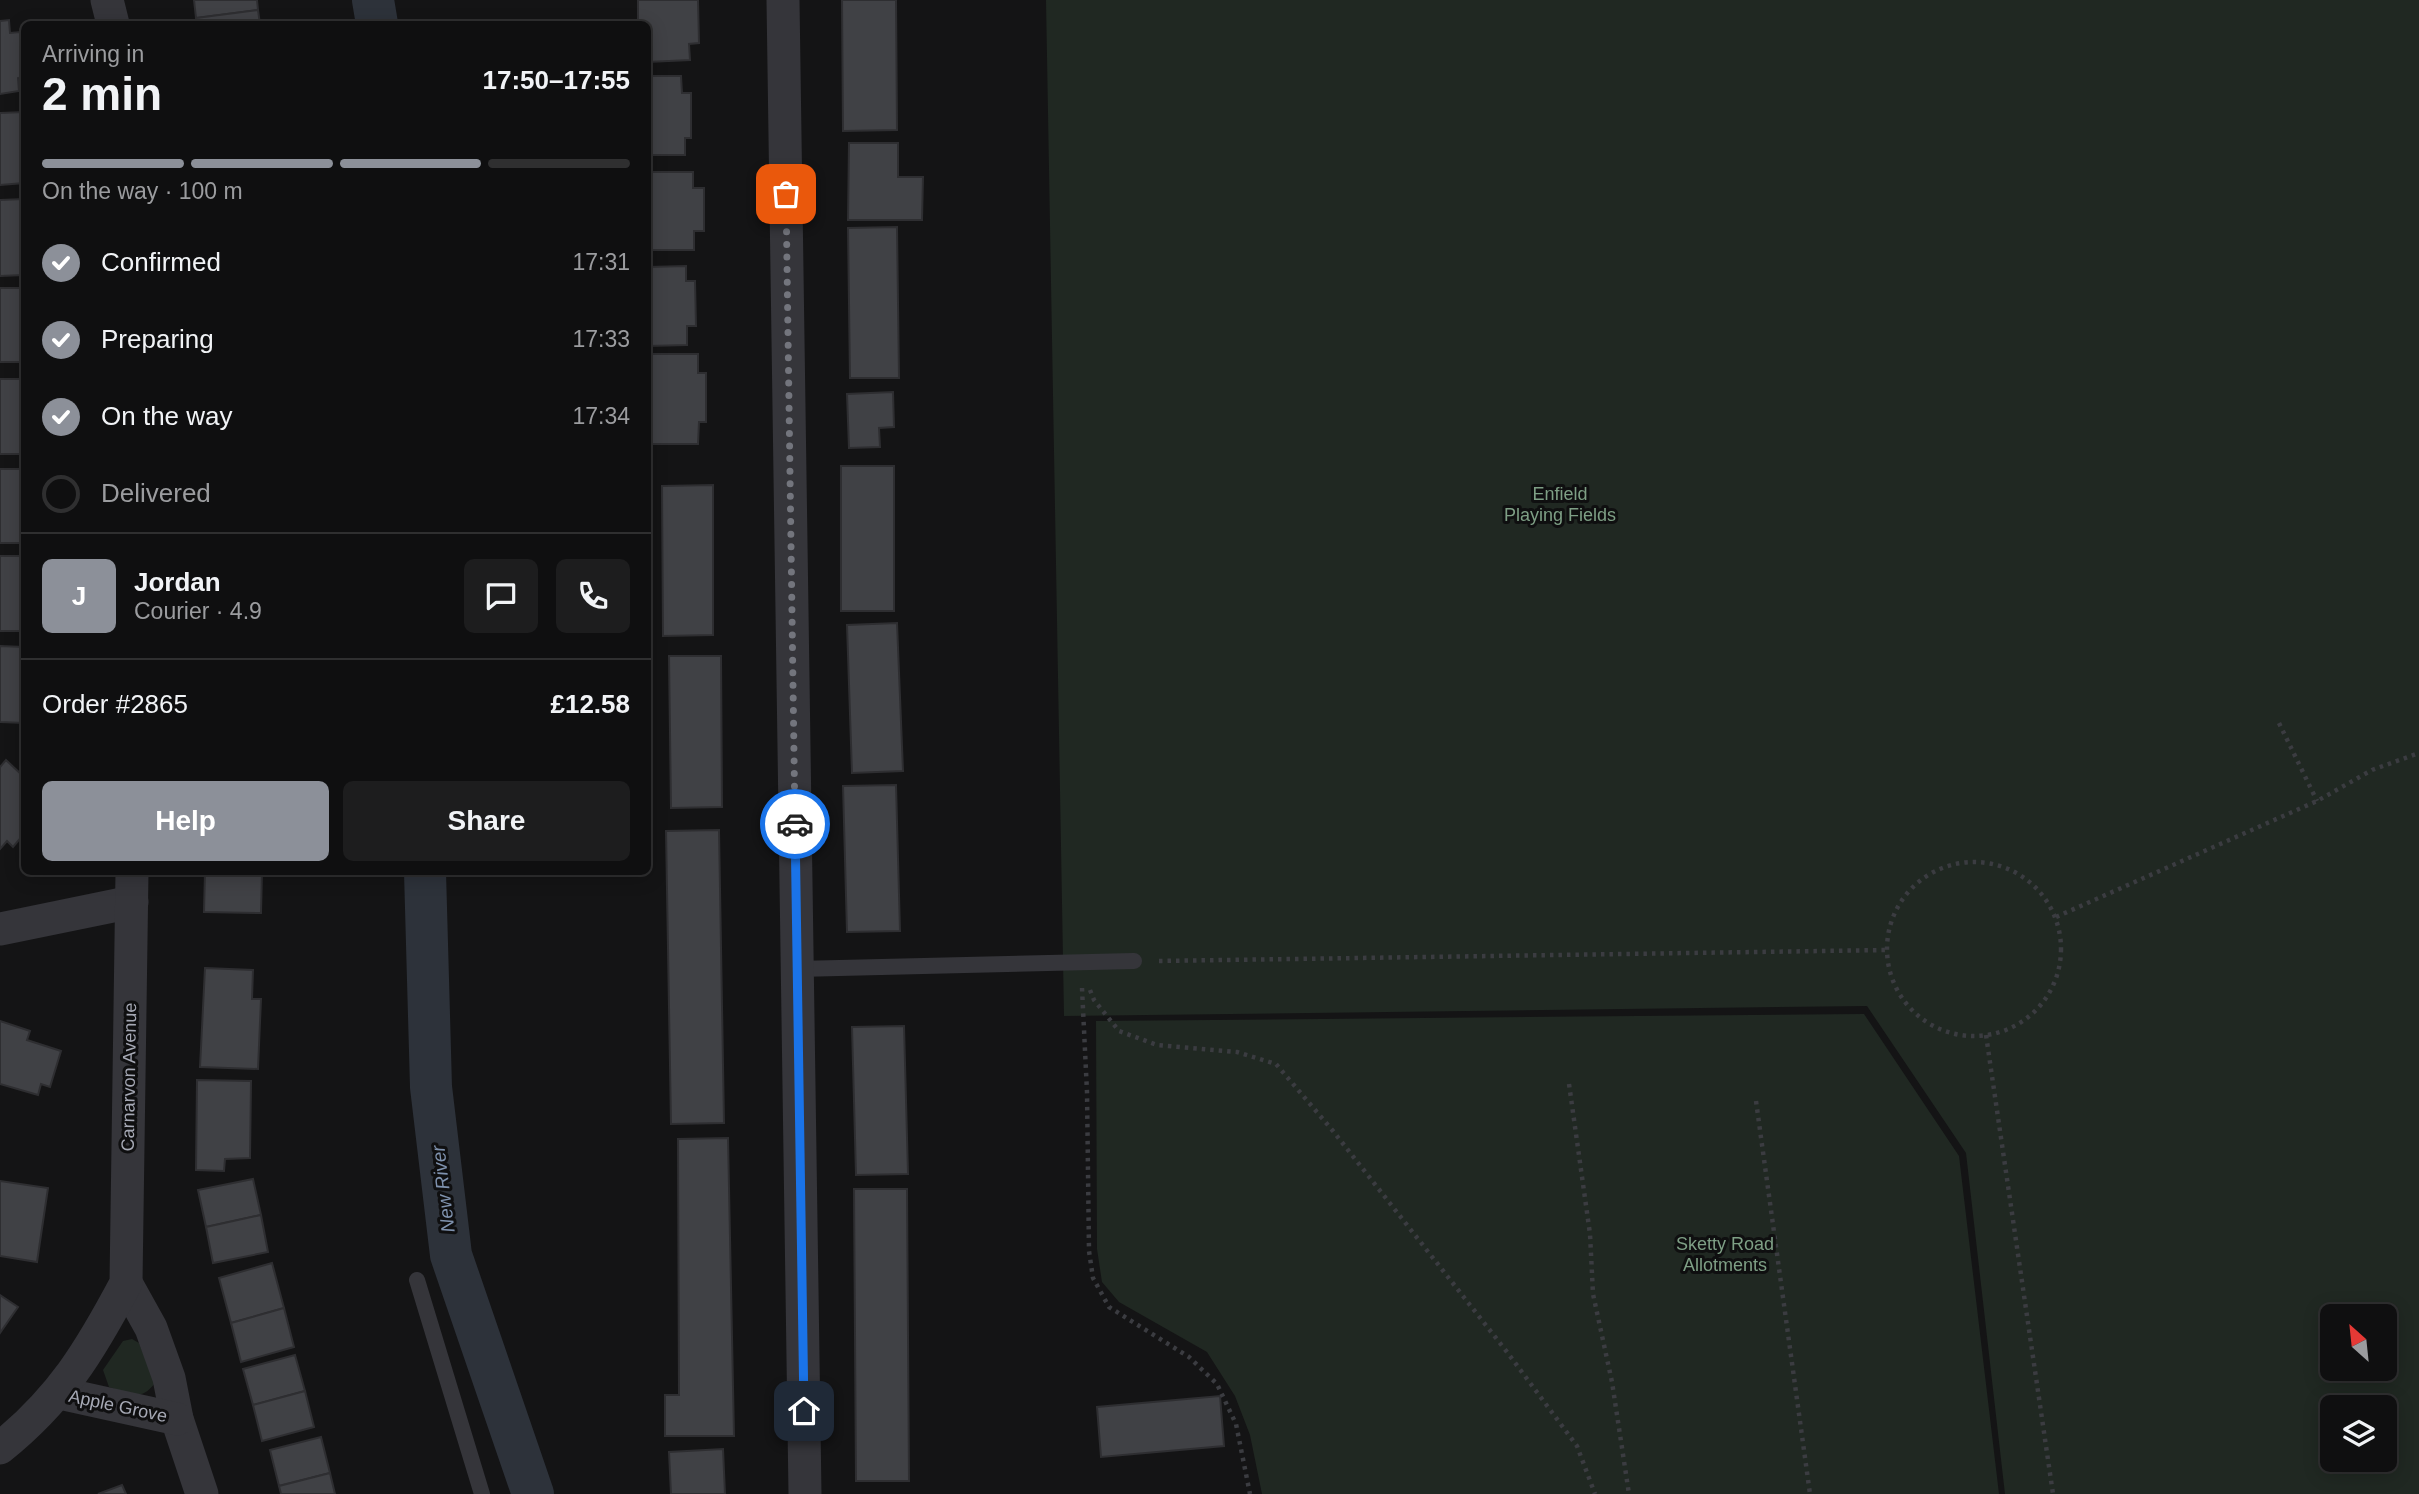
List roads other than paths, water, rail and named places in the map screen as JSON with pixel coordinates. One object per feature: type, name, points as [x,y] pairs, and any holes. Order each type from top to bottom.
[{"type":"street","points":[[107,0],[112,21]]},
{"type":"street","points":[[783,0],[805,1494]]},
{"type":"street","points":[[0,929],[132,887]]},
{"type":"street","name":"Carnarvon Avenue","points":[[126,1283],[132,887]]},
{"type":"street","points":[[0,1448],[59,1393],[96,1340],[126,1283]]},
{"type":"street","name":"Apple Grove","points":[[126,1283],[150,1328],[169,1378],[177,1419],[202,1494]]},
{"type":"street","name":"Apple Grove","points":[[59,1393],[177,1419]]},
{"type":"lane","points":[[797,968],[1134,961]]},
{"type":"lane","points":[[417,1280],[482,1494]]},
{"type":"waterway","name":"New River","points":[[373,0],[376,21]]},
{"type":"waterway","name":"New River","points":[[425,875],[431,1087],[451,1255],[533,1494]]},
{"type":"park label","name":"Enfield Playing Fields","points":[[1560,504]]},
{"type":"park label","name":"Sketty Road Allotments","points":[[1725,1254]]}]
